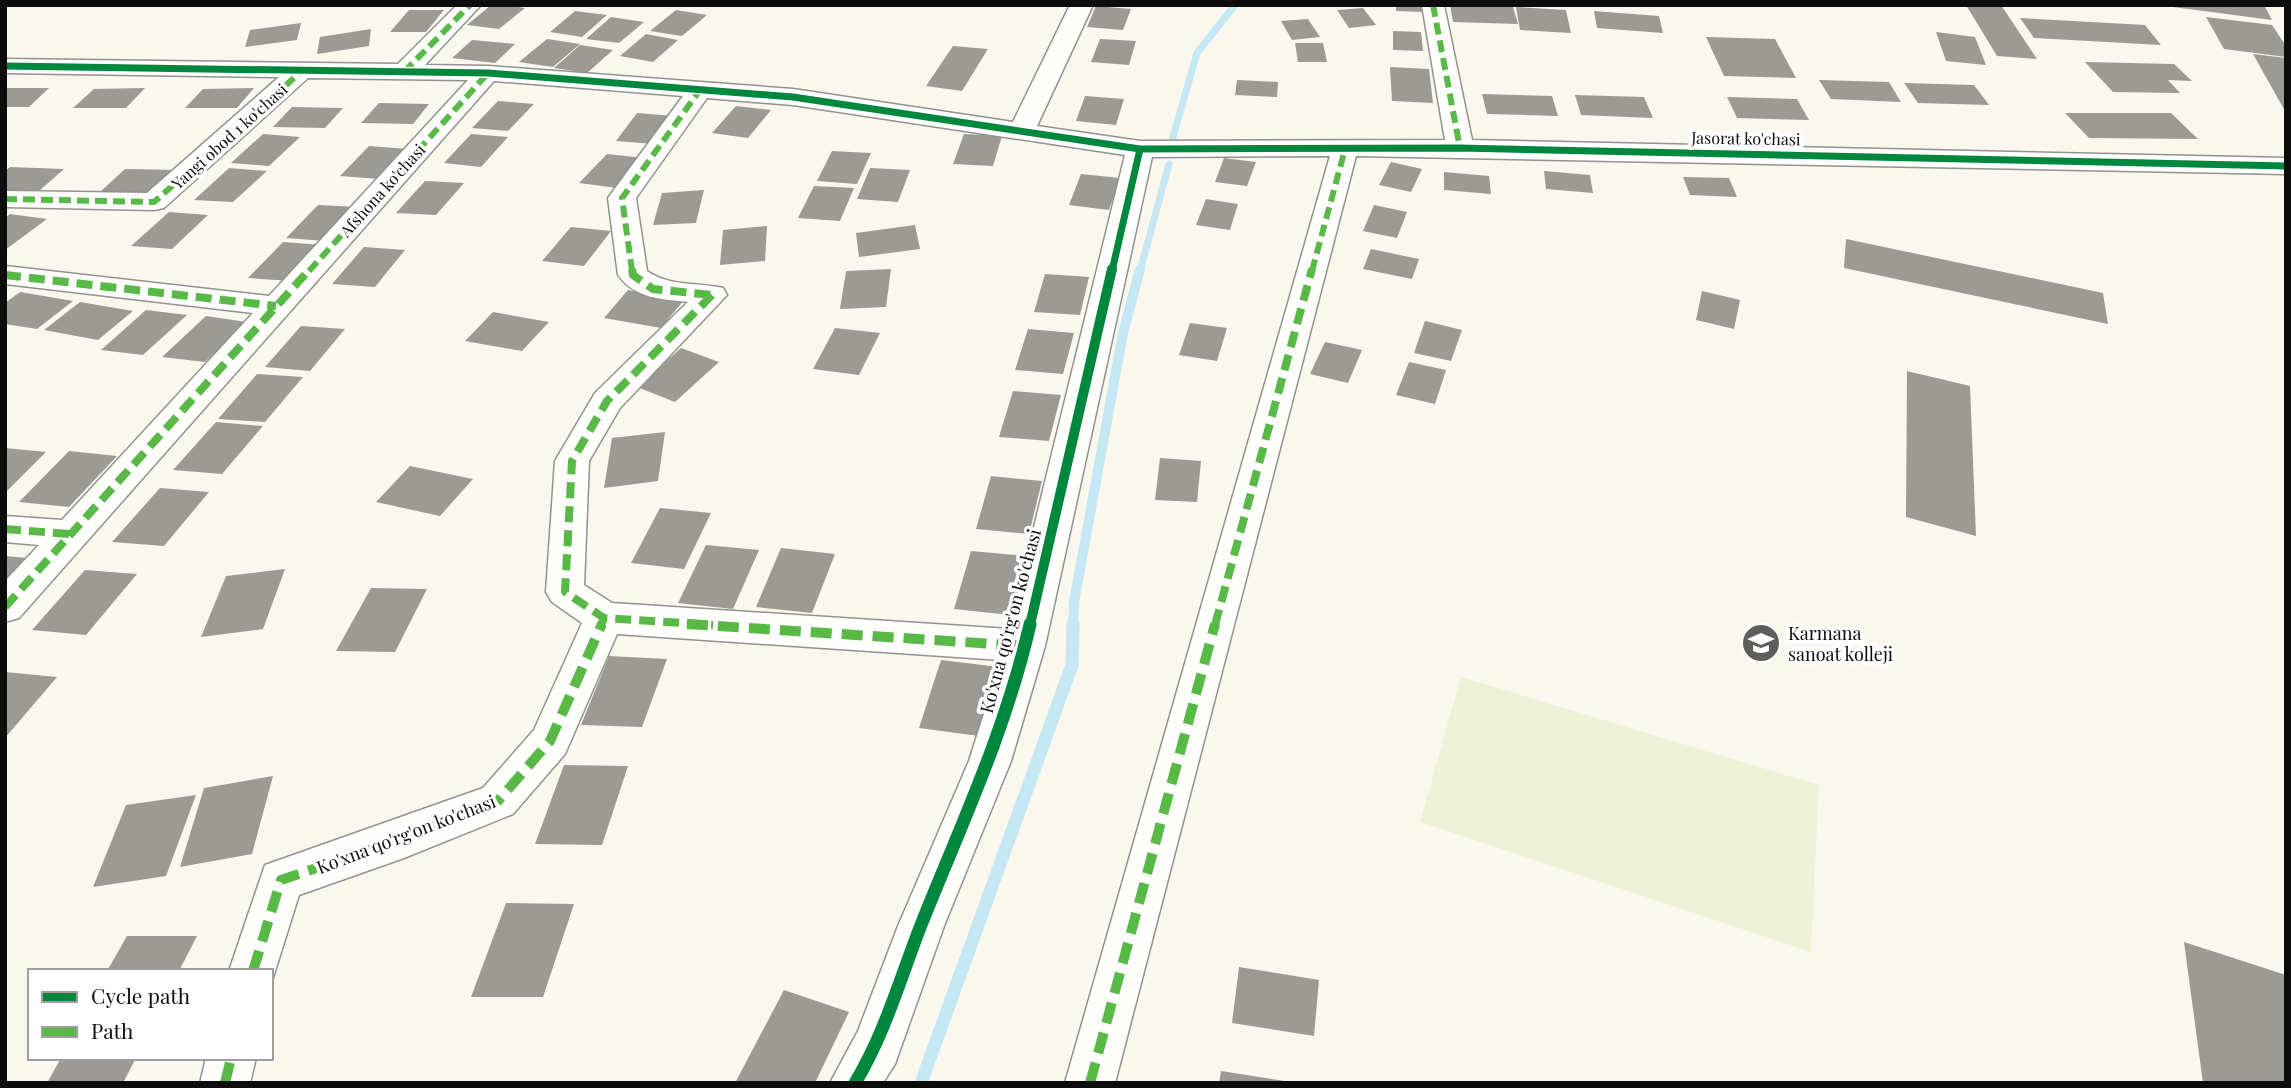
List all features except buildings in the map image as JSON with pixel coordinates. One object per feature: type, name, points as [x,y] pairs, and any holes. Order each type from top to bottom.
[{"type":"street","points":[[404,72],[470,5]]},
{"type":"street","points":[[1021,133],[1082,5]]},
{"type":"street","points":[[1433,5],[1461,148]]},
{"type":"street","name":"Jasorat ko'chasi","points":[[5,66],[488,73],[793,97],[1140,149],[1461,148],[2286,166]]},
{"type":"street","name":"Yangi obod 1 ko'chasi","points":[[5,199],[154,202],[303,69]]},
{"type":"street","name":"Afshona ko'chasi","points":[[5,607],[488,73]]},
{"type":"street","name":"Ko'xna qo'rg'on ko'chasi","points":[[700,90],[622,198],[633,275],[653,289],[712,295],[607,401],[572,461],[565,592],[604,618],[1025,646]]},
{"type":"street","name":"Ko'xna qo'rg'on ko'chasi","points":[[855,1083],[877,1046],[921,926],[990,761],[1025,646],[1140,149]]},
{"type":"street","points":[[1090,1083],[1345,149]]},
{"type":"street","points":[[5,275],[276,306]]},
{"type":"street","points":[[5,529],[69,534]]},
{"type":"street","name":"Ko'xna qo'rg'on ko'chasi","points":[[254,969],[281,880],[388,844],[498,801],[551,741],[604,618]]},
{"type":"street","points":[[225,1083],[231,1060]]},
{"type":"green space","points":[[1461,677],[1819,785],[1811,952],[1420,822]]},
{"type":"waterway","points":[[1173,137],[1197,53],[1235,5]]},
{"type":"waterway","points":[[1140,271],[1169,164]]},
{"type":"waterway","points":[[1073,625],[1074,602],[1123,333],[1140,269]]},
{"type":"waterway","points":[[921,1083],[1072,665],[1073,624]]},
{"type":"marked path","points":[[404,72],[470,5]]},
{"type":"marked path","points":[[1433,5],[1460,148]]},
{"type":"marked path","points":[[5,199],[154,202],[302,71]]},
{"type":"marked path","points":[[5,607],[488,73]]},
{"type":"marked path","points":[[700,90],[622,198],[633,275],[653,289],[712,295]]},
{"type":"marked path","points":[[1090,1083],[1345,149]]},
{"type":"marked path","points":[[5,275],[276,306]]},
{"type":"marked path","points":[[712,295],[607,401],[572,461],[565,592],[604,618],[1025,646]]},
{"type":"marked path","points":[[5,529],[69,534]]},
{"type":"marked path","points":[[254,969],[281,880],[388,844],[498,801],[550,741],[604,618]]},
{"type":"marked path","points":[[225,1083],[231,1060]]},
{"type":"cycle path","points":[[5,66],[488,73],[793,97],[1140,149],[1460,148],[2286,166]]},
{"type":"cycle path","points":[[855,1083],[877,1046],[921,926],[990,761],[1025,646],[1140,149]]},
{"type":"place","name":"Karmana sanoat kolleji","points":[[1761,643]]}]
